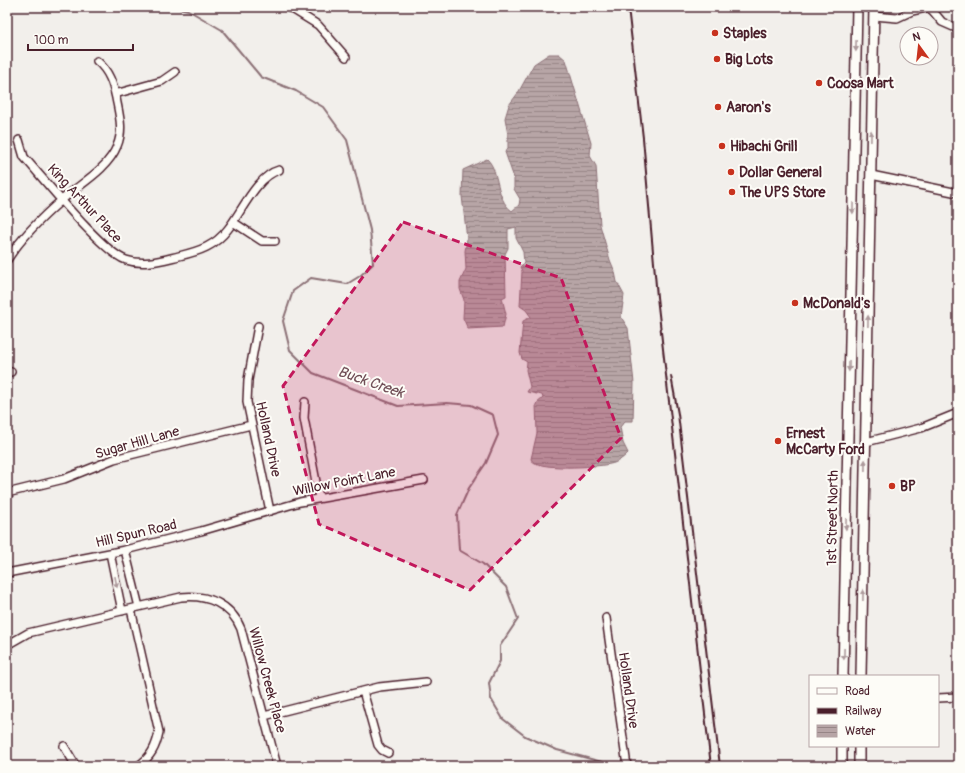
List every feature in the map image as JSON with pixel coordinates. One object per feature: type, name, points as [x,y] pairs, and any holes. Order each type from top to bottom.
[{"type":"main road","name":"1st Street North","points":[[843,675],[857,7]]},
{"type":"main road","points":[[861,675],[874,11]]},
{"type":"main road","points":[[853,169],[871,175]]},
{"type":"main road","points":[[851,261],[869,262]]},
{"type":"main road","points":[[850,348],[867,348]]},
{"type":"main road","points":[[848,445],[866,442]]},
{"type":"main road","points":[[847,509],[864,510]]},
{"type":"main road","points":[[845,610],[862,610]]},
{"type":"main road","points":[[842,747],[842,766]]},
{"type":"main road","points":[[859,766],[860,747]]},
{"type":"street","points":[[289,7],[318,25],[346,57]]},
{"type":"street","points":[[874,11],[897,18],[912,11],[926,8],[932,10],[942,22],[958,29]]},
{"type":"street","points":[[7,258],[30,230],[62,200],[105,164],[117,148],[121,124],[115,94],[107,70],[97,61]]},
{"type":"street","points":[[115,94],[162,81],[175,72]]},
{"type":"street","name":"King Arthur Place","points":[[19,140],[24,157],[62,200],[108,248],[125,259],[136,262],[151,262],[202,250],[217,242],[266,176],[279,170]]},
{"type":"street","points":[[871,175],[958,193]]},
{"type":"street","points":[[233,222],[262,241],[275,241]]},
{"type":"street","name":"Holland Drive","points":[[258,326],[247,395],[251,425],[270,511]]},
{"type":"street","points":[[305,402],[304,418],[319,498]]},
{"type":"street","points":[[866,442],[921,428],[958,413]]},
{"type":"street","name":"Sugar Hill Lane","points":[[7,493],[64,480],[114,459],[251,425]]},
{"type":"street","name":"Willow Point Lane","points":[[270,511],[319,498],[424,480]]},
{"type":"street","name":"Hill Spun Road","points":[[7,571],[125,550],[201,532],[270,511]]},
{"type":"street","points":[[125,550],[139,607]]},
{"type":"street","points":[[110,553],[122,611]]},
{"type":"street","name":"Willow Creek Place","points":[[7,645],[28,633],[181,597],[199,596],[218,602],[232,613],[241,629],[277,766]]},
{"type":"street","points":[[131,609],[159,732],[151,754],[138,766]]},
{"type":"street","name":"Holland Drive","points":[[606,618],[627,766]]},
{"type":"street","points":[[264,716],[363,690],[426,682]]},
{"type":"street","points":[[363,690],[378,745],[382,750],[388,753]]},
{"type":"street","points":[[939,698],[958,697]]},
{"type":"street","points":[[64,746],[76,766]]},
{"type":"highlighted area","points":[[403,222],[561,278],[621,438],[470,590],[319,524],[283,386]]},
{"type":"water","points":[[549,54],[559,54],[566,60],[591,143],[590,156],[596,166],[600,225],[617,282],[624,295],[621,317],[628,328],[634,383],[633,421],[625,421],[620,427],[623,443],[628,453],[615,463],[603,465],[554,467],[535,463],[531,459],[537,433],[536,404],[543,398],[542,395],[527,392],[530,387],[526,370],[527,362],[522,359],[520,353],[523,321],[531,317],[526,310],[520,306],[522,271],[520,267],[524,263],[523,252],[516,238],[516,227],[508,229],[508,248],[505,254],[506,296],[502,298],[506,314],[503,327],[468,329],[463,318],[464,300],[460,289],[460,282],[466,269],[465,251],[467,239],[462,196],[463,170],[487,159],[494,170],[500,192],[507,206],[512,211],[519,205],[520,199],[514,189],[514,178],[505,152],[508,148],[508,135],[505,118],[509,105],[518,93],[534,64]]},
{"type":"waterway","name":"Buck Creek","points":[[174,7],[188,10],[222,30],[261,77],[296,91],[323,107],[347,140],[370,230],[373,264],[360,276],[347,284],[311,278],[293,291],[283,321],[290,350],[313,373],[398,406],[447,403],[471,405],[493,415],[498,435],[486,463],[469,488],[457,515],[459,550],[483,564],[506,587],[518,619],[500,646],[500,661],[489,683],[491,699],[503,719],[525,736],[557,750],[602,762],[603,766]]},
{"type":"railway","points":[[628,7],[643,138],[657,297],[711,766]]},
{"type":"railway","points":[[671,376],[678,414],[720,766]]},
{"type":"place","name":"Staples","points":[[715,33]]},
{"type":"place","name":"Big Lots","points":[[717,59]]},
{"type":"place","name":"Coosa Mart","points":[[819,83]]},
{"type":"place","name":"Aaron's","points":[[718,107]]},
{"type":"place","name":"Hibachi Grill","points":[[722,146]]},
{"type":"place","name":"Dollar General","points":[[731,172]]},
{"type":"place","name":"The UPS Store","points":[[732,192]]},
{"type":"place","name":"McDonald's","points":[[795,303]]},
{"type":"place","name":"Ernest McCarty Ford","points":[[778,441]]},
{"type":"place","name":"BP","points":[[892,486]]}]
